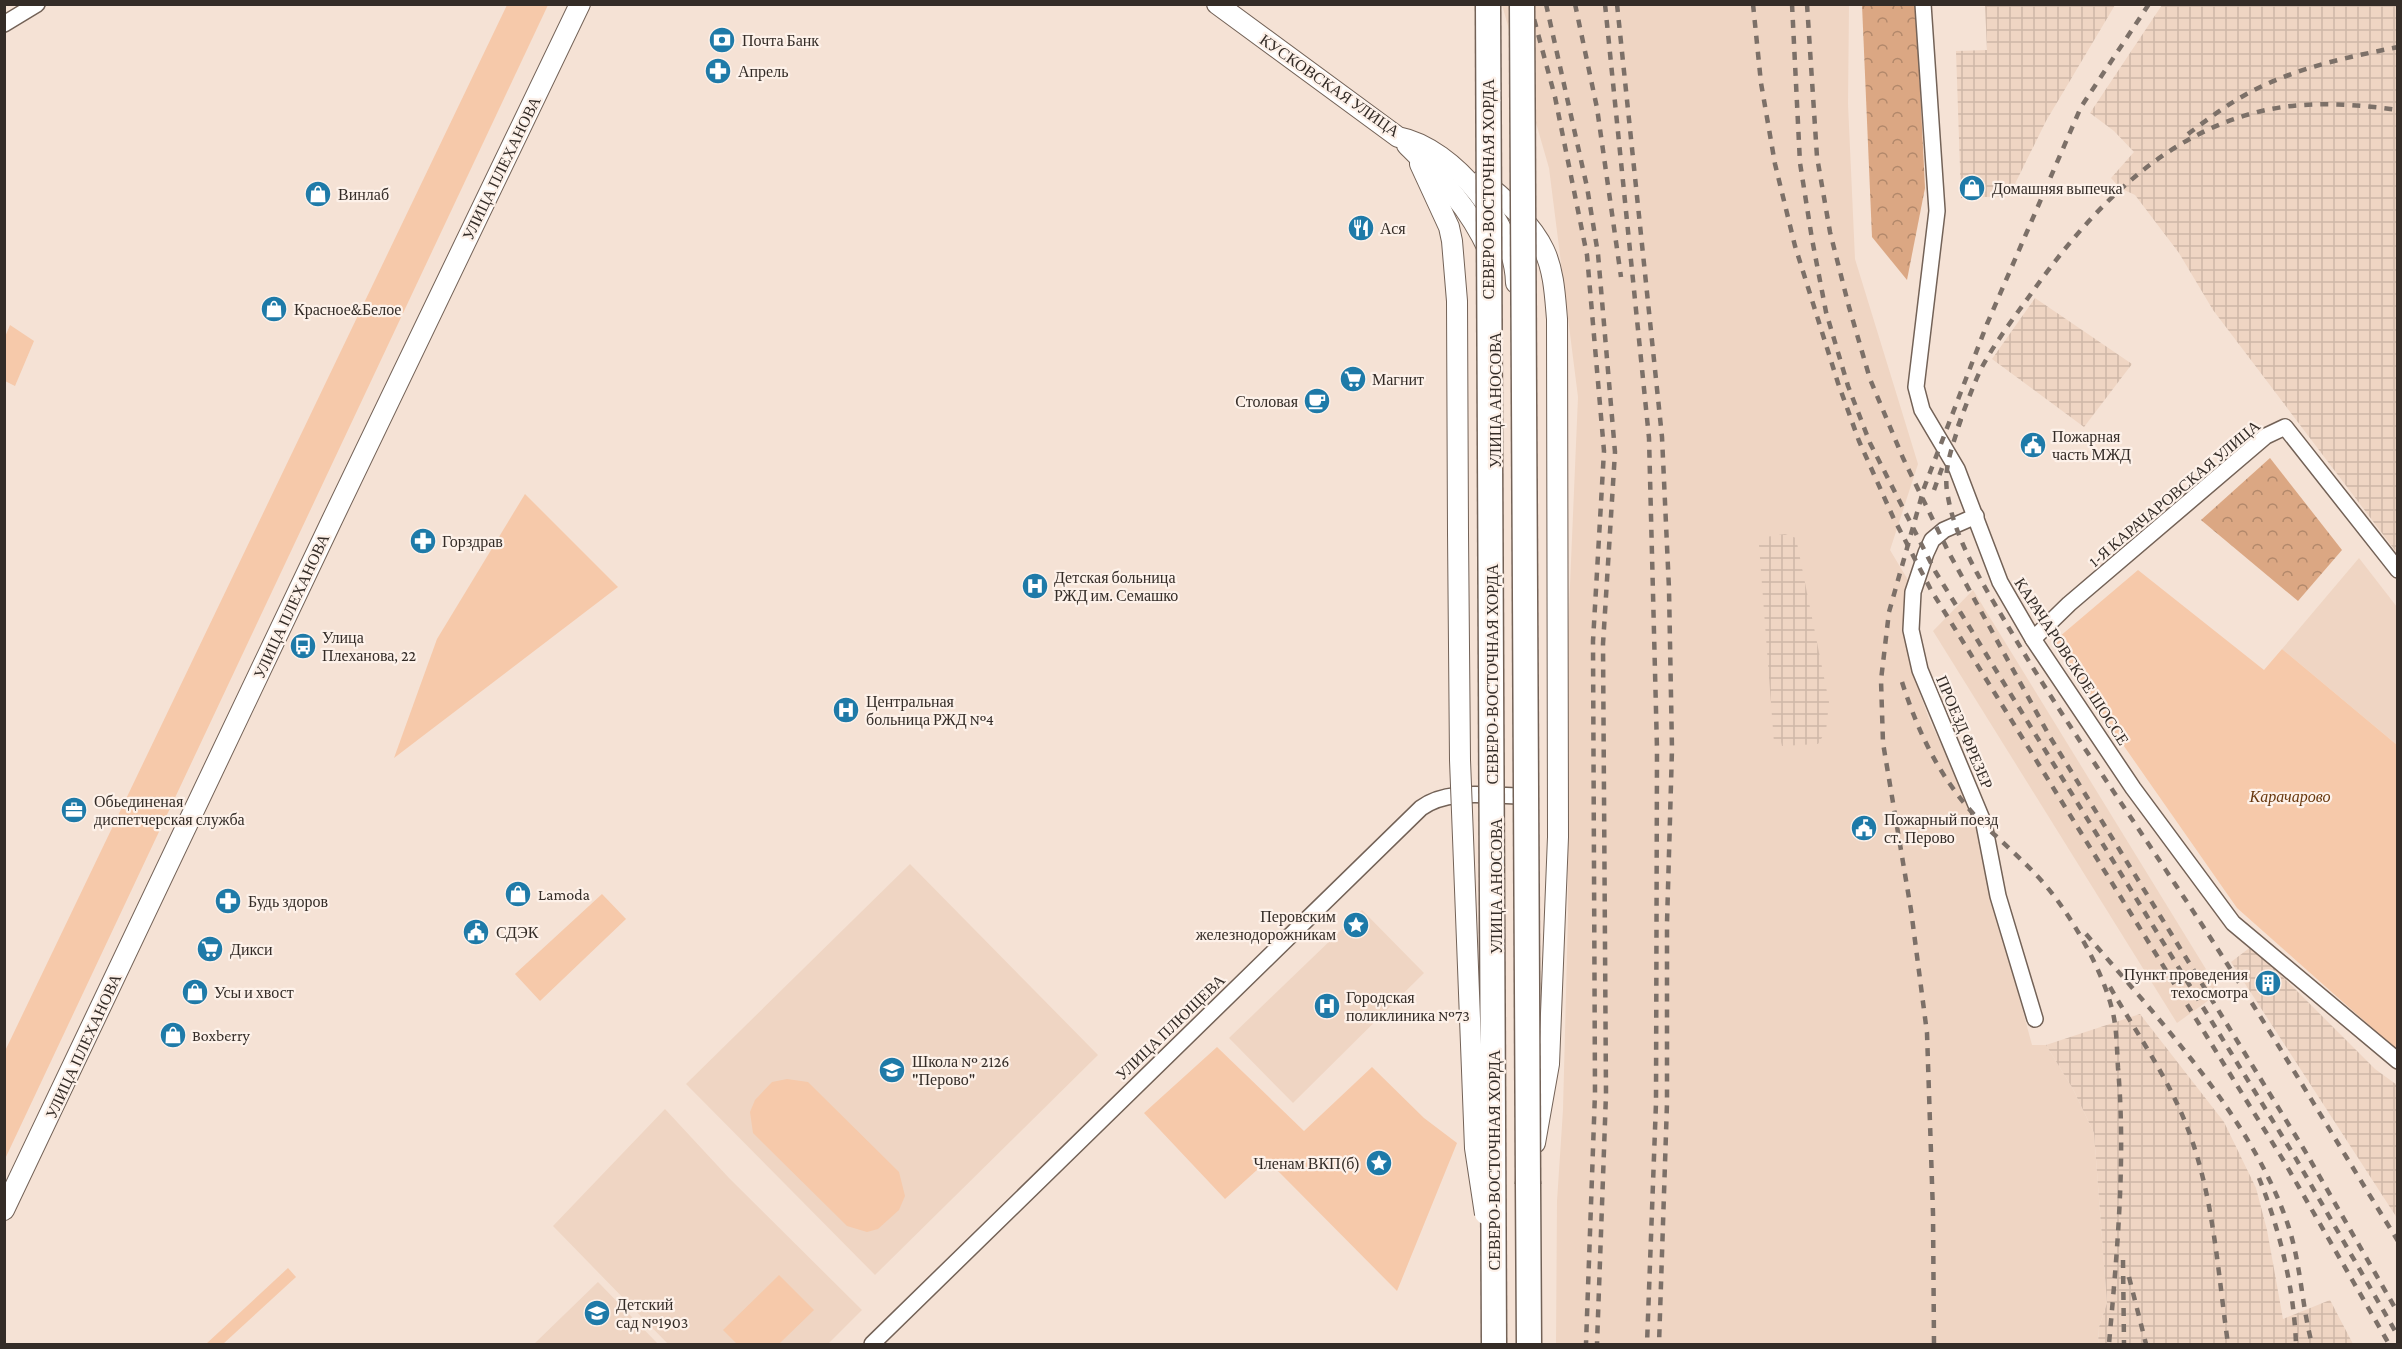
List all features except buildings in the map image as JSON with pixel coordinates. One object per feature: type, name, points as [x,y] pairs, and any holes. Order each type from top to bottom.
[{"type":"main road","name":"СЕВЕРО-ВОСТОЧНАЯ ХОРДА","points":[[1488,4],[1495,1344]]},
{"type":"main road","name":"СЕВЕРО-ВОСТОЧНАЯ ХОРДА","points":[[1522,4],[1529,1344]]},
{"type":"street","points":[[4,24],[37,4]]},
{"type":"street","name":"УЛИЦА ПЛЕХАНОВА","points":[[4,1210],[580,4]]},
{"type":"street","name":"КУСКОВСКАЯ УЛИЦА","points":[[1217,4],[1398,137],[1408,139],[1431,150],[1460,171],[1476,189],[1493,215]]},
{"type":"street","name":"КАРАЧАРОВСКОЕ ШОССЕ","points":[[1923,4],[1937,211],[1916,387],[1922,410],[1957,469],[2000,582],[2033,639],[2133,788],[2233,923],[2397,1061]]},
{"type":"street","name":"УЛИЦА АНОСОВА","points":[[1398,137],[1444,181],[1468,212],[1491,258],[1495,278],[1495,1344]]},
{"type":"street","points":[[1415,153],[1445,218],[1452,241],[1457,301],[1460,760],[1475,1148],[1494,1275]]},
{"type":"street","points":[[1460,171],[1490,187],[1509,205],[1544,249],[1550,268],[1557,319],[1558,837],[1549,1064],[1528,1184]]},
{"type":"street","name":"УЛИЦА АНОСОВА","points":[[1493,215],[1509,249],[1516,277],[1521,796],[1522,1344]]},
{"type":"street","name":"1-Я КАРАЧАРОВСКАЯ УЛИЦА","points":[[2033,639],[2069,604],[2266,436],[2285,427],[2397,570]]},
{"type":"street","name":"ПРОЕЗД ФРЕЗЕР","points":[[1976,516],[1944,530],[1932,540],[1913,592],[1911,630],[1920,670],[1984,824],[1998,896],[2035,1019]]},
{"type":"street","name":"УЛИЦА ПЛЮЩЕВА","points":[[872,1344],[1421,808],[1430,801],[1449,796],[1521,796]]},
{"type":"shaded area","points":[[1502,5],[1849,5],[1848,104],[1855,259],[1918,464],[1890,550],[1911,585],[1906,624],[1911,669],[1929,719],[1960,784],[1976,825],[1994,904],[2032,1045],[2046,1045],[2073,1089],[2094,1133],[2107,1303],[2099,1327],[2098,1344],[1556,1344],[1557,1201],[1563,1110],[1568,915],[1567,656],[1578,397],[1549,168]]},
{"type":"shaded area","points":[[1985,5],[2115,5],[2046,121],[2009,196],[1961,198],[1956,51],[1987,50]]},
{"type":"shaded area","points":[[2162,5],[2397,5],[2397,553],[2213,310],[2179,253],[2135,195],[2120,188],[2111,178],[2134,152],[2114,131],[2090,113]]},
{"type":"shaded area","points":[[2035,298],[2132,364],[2084,427],[1992,359]]},
{"type":"shaded area","points":[[1785,534],[1796,538],[1829,702],[1826,731],[1818,744],[1782,746],[1781,742],[1774,743],[1759,545],[1766,537]]},
{"type":"shaded area","points":[[2359,558],[2397,607],[2397,745],[2282,649]]},
{"type":"shaded area","points":[[1973,590],[2220,992],[2177,1023],[1933,631]]},
{"type":"shaded area","name":"Школа № 2126 \"Перово\"","points":[[910,864],[1098,1055],[875,1275],[686,1084]]},
{"type":"shaded area","name":"Городская поликлиника №73","points":[[1362,910],[1424,973],[1293,1103],[1229,1038]]},
{"type":"shaded area","points":[[2252,946],[2375,1069],[2397,1085],[2397,1218],[2231,962]]},
{"type":"shaded area","points":[[2140,1014],[2224,1122],[2256,1188],[2267,1230],[2283,1319],[2330,1300],[2353,1344],[2098,1344],[2099,1327],[2107,1303],[2094,1133],[2073,1089],[2046,1045]]},
{"type":"shaded area","points":[[665,1109],[729,1178],[862,1310],[828,1344],[668,1344],[553,1226]]},
{"type":"shaded area","name":"Детский сад №1903","points":[[598,1282],[658,1344],[534,1344]]},
{"type":"green space","points":[[507,5],[548,5],[5,1159],[5,1051]]},
{"type":"green space","points":[[1862,5],[1916,5],[1925,188],[1907,280],[1872,237]]},
{"type":"green space","points":[[10,325],[34,341],[15,386],[5,381],[5,337]]},
{"type":"green space","points":[[2270,458],[2342,550],[2298,601],[2201,520]]},
{"type":"green space","points":[[525,494],[618,587],[394,758],[437,639]]},
{"type":"green space","name":"Карачарово","points":[[2138,570],[2264,670],[2282,649],[2397,745],[2397,1050],[2237,908],[2052,643]]},
{"type":"green space","points":[[602,894],[626,919],[540,1001],[515,974]]},
{"type":"green space","points":[[1217,1047],[1304,1131],[1372,1067],[1424,1118],[1457,1143],[1397,1291],[1278,1171],[1258,1169],[1225,1199],[1144,1113]]},
{"type":"green space","points":[[787,1079],[808,1082],[899,1172],[905,1196],[899,1210],[878,1229],[867,1232],[847,1226],[753,1133],[750,1112],[755,1100],[772,1082]]},
{"type":"green space","points":[[288,1268],[296,1277],[223,1344],[206,1344]]},
{"type":"green space","points":[[779,1275],[814,1310],[779,1344],[737,1344],[723,1330]]},
{"type":"railway","points":[[1530,4],[1555,97],[1587,255],[1604,451],[1593,641],[1595,1093],[1586,1344]]},
{"type":"railway","points":[[1546,4],[1587,187],[1598,254],[1615,452],[1603,644],[1606,1094],[1597,1344]]},
{"type":"railway","points":[[1575,4],[1597,108],[1621,277]]},
{"type":"railway","points":[[1605,4],[1649,438],[1657,749],[1656,1103],[1647,1344]]},
{"type":"railway","points":[[1617,4],[1662,437],[1669,589],[1672,749],[1667,923],[1667,1103],[1659,1344]]},
{"type":"railway","points":[[1753,4],[1761,83],[1775,164],[1795,246],[1838,383],[1859,441],[1893,517],[1931,590],[2285,1163],[2389,1344]]},
{"type":"railway","points":[[1792,4],[1800,163],[1812,239],[1826,312],[1848,386],[1870,443],[1935,571],[2295,1157],[2398,1336]]},
{"type":"railway","points":[[1807,4],[1817,157],[1830,232],[1870,379],[1903,458],[1949,553],[2050,737],[2305,1151],[2398,1313]]},
{"type":"railway","points":[[1934,1344],[1933,1213],[1927,1033],[1911,910],[1883,743],[1881,680],[1889,612],[1924,488],[1987,324],[2081,107],[2149,4]]},
{"type":"railway","points":[[2188,134],[2236,100],[2283,77],[2331,62],[2398,47]]},
{"type":"railway","points":[[1958,426],[1987,358],[2051,267],[2075,236],[2102,208],[2160,157],[2193,137],[2228,121],[2266,110],[2298,105],[2332,104],[2398,110]]},
{"type":"railway","points":[[1961,419],[1949,458],[1946,477],[1948,497],[1957,530],[1980,578],[2046,689],[2204,928],[2398,1241]]},
{"type":"railway","points":[[1934,490],[1942,468]]},
{"type":"railway","points":[[1902,682],[1925,741],[1945,777],[1970,810],[2052,893],[2093,959],[2111,1004],[2116,1037],[2120,1103],[2121,1172],[2109,1344]]},
{"type":"railway","points":[[2086,934],[2202,1073],[2229,1110],[2253,1149],[2273,1188],[2289,1228],[2312,1344]]},
{"type":"railway","points":[[2110,987],[2153,1058],[2189,1132],[2210,1210],[2228,1344]]},
{"type":"railway","points":[[2259,1178],[2285,1260],[2296,1344]]},
{"type":"railway","points":[[2123,1260],[2124,1344]]},
{"type":"railway","points":[[2129,1277],[2146,1344]]},
{"type":"place","name":"Почта Банк","points":[[722,40]]},
{"type":"place","name":"Апрель","points":[[718,71]]},
{"type":"place","name":"Домашняя выпечка","points":[[1972,188]]},
{"type":"place","name":"Винлаб","points":[[318,194]]},
{"type":"place","name":"Ася","points":[[1361,228]]},
{"type":"place","name":"Красное&Белое","points":[[274,309]]},
{"type":"place","name":"Магнит","points":[[1353,379]]},
{"type":"place","name":"Столовая","points":[[1317,401]]},
{"type":"place","name":"Пожарная часть МЖД","points":[[2033,445]]},
{"type":"place","name":"Горздрав","points":[[423,541]]},
{"type":"place","name":"Детская больница РЖД им. Семашко","points":[[1035,586]]},
{"type":"place","name":"Улица Плеханова, 22","points":[[303,646]]},
{"type":"place","name":"Центральная больница РЖД №4","points":[[846,710]]},
{"type":"place","name":"Обьединеная диспетчерская служба","points":[[74,810]]},
{"type":"place","name":"Пожарный поезд ст. Перово","points":[[1864,828]]},
{"type":"place","name":"Lamoda","points":[[518,894]]},
{"type":"place","name":"Будь здоров","points":[[228,901]]},
{"type":"place","name":"Перовским железнодорожникам","points":[[1356,925]]},
{"type":"place","name":"СДЭК","points":[[476,932]]},
{"type":"place","name":"Дикси","points":[[210,949]]},
{"type":"place","name":"Пункт проведения техосмотра","points":[[2268,983]]},
{"type":"place","name":"Усы и хвост","points":[[195,992]]},
{"type":"place","name":"Городская поликлиника №73","points":[[1327,1006]]},
{"type":"place","name":"Boxberry","points":[[173,1035]]},
{"type":"place","name":"Школа № 2126 \"Перово\"","points":[[892,1070]]},
{"type":"place","name":"Членам ВКП(б)","points":[[1379,1163]]},
{"type":"place","name":"Детский сад №1903","points":[[597,1313]]}]
